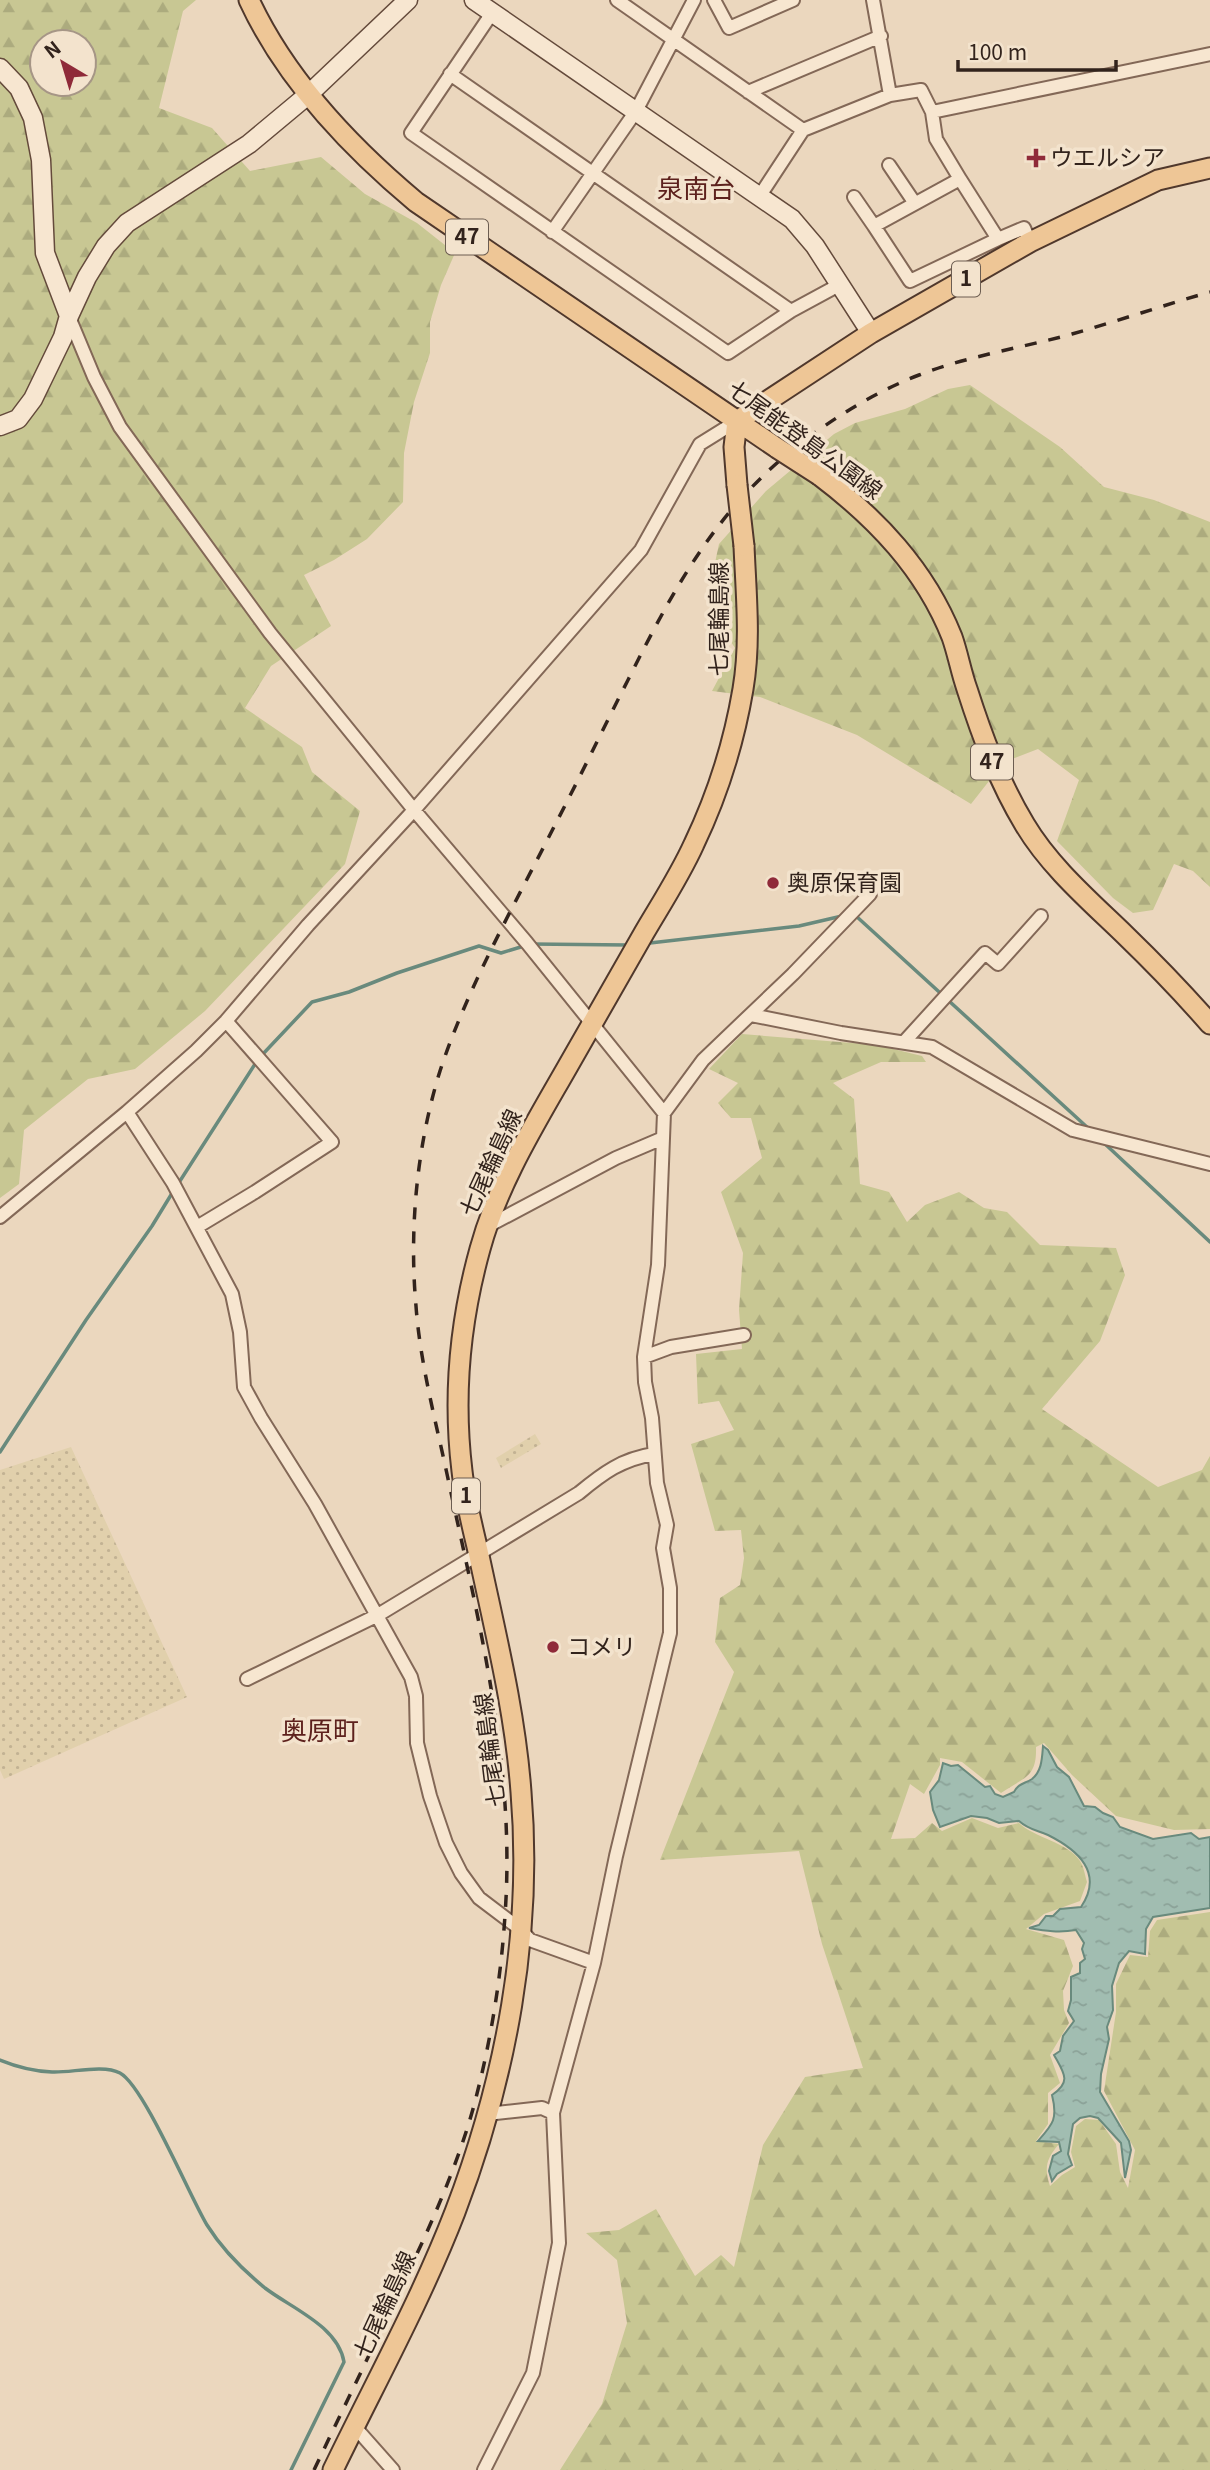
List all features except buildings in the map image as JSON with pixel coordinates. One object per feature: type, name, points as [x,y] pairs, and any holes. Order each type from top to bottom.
[{"type":"main road","name":"七尾能登島公園線","points":[[249,0],[263,31],[309,94],[331,122],[375,168],[416,202],[819,475],[876,522],[932,594],[953,639],[995,772],[1026,827],[1048,857],[1164,972],[1210,1024]]},
{"type":"main road","name":"1","points":[[737,421],[871,333],[1030,242],[1158,180],[1210,168]]},
{"type":"main road","name":"七尾輪島線","points":[[333,2470],[444,2237],[487,2114],[502,2060],[512,2004],[520,1929],[524,1837],[510,1699],[462,1474],[459,1367],[471,1284],[481,1242],[524,1142],[692,849],[720,780],[744,686],[748,641],[744,547],[734,447],[737,421]]},
{"type":"street","points":[[0,426],[18,419],[33,398],[63,337],[69,316],[87,277],[106,246],[127,223],[249,144],[309,94],[408,0]]},
{"type":"street","points":[[474,0],[792,219],[815,246],[871,333]]},
{"type":"street","points":[[617,0],[803,130]]},
{"type":"street","points":[[552,232],[636,111],[694,0]]},
{"type":"street","points":[[714,0],[729,27],[793,0]]},
{"type":"street","points":[[873,0],[890,95]]},
{"type":"street","points":[[492,13],[411,133],[728,353],[839,285]]},
{"type":"street","points":[[748,92],[881,36]]},
{"type":"street","points":[[932,112],[1210,54]]},
{"type":"street","points":[[0,68],[19,88],[33,118],[41,160],[45,253],[93,377],[120,427],[270,633],[664,1112]]},
{"type":"street","points":[[450,74],[791,312]]},
{"type":"street","points":[[759,197],[803,130],[890,95],[920,90],[932,112],[936,139],[998,239]]},
{"type":"street","points":[[889,165],[914,202]]},
{"type":"street","points":[[874,226],[914,202],[960,180]]},
{"type":"street","points":[[854,197],[910,281],[1024,228],[1030,242]]},
{"type":"street","points":[[0,1217],[127,1112],[197,1051],[226,1021],[641,550],[700,444],[737,421]]},
{"type":"street","points":[[484,2470],[533,2373],[559,2243],[553,2113],[594,1963],[616,1856],[670,1633],[670,1588],[663,1548],[667,1525],[657,1483],[644,1357],[657,1265],[664,1112],[703,1060],[870,894]]},
{"type":"street","points":[[905,1041],[985,953],[998,964],[1041,916]]},
{"type":"street","points":[[751,1015],[932,1047],[1073,1130],[1210,1164]]},
{"type":"street","points":[[197,1227],[332,1142],[226,1021]]},
{"type":"street","points":[[127,1112],[176,1189],[232,1294],[240,1332],[244,1387],[315,1504],[411,1677],[416,1696],[417,1743],[430,1796],[446,1843],[461,1873],[479,1898],[520,1929],[530,1940],[594,1963]]},
{"type":"street","points":[[488,1226],[616,1158],[663,1138]]},
{"type":"street","points":[[644,1357],[671,1348],[744,1335]]},
{"type":"street","points":[[247,1679],[378,1615],[579,1493],[606,1470],[639,1456],[654,1454]]},
{"type":"street","points":[[487,2114],[542,2108],[553,2113]]},
{"type":"street","points":[[354,2426],[393,2470]]},
{"type":"shaded area","points":[[535,1434],[541,1444],[501,1468],[496,1458]]},
{"type":"shaded area","points":[[71,1447],[187,1697],[4,1779],[0,1770],[0,1470]]},
{"type":"green space","points":[[0,0],[196,0],[183,11],[159,108],[212,128],[250,171],[321,157],[365,194],[417,223],[455,253],[441,285],[430,322],[430,353],[414,402],[404,453],[403,502],[367,539],[304,575],[331,626],[271,666],[245,708],[302,747],[312,772],[360,811],[345,864],[205,1011],[135,1069],[88,1079],[24,1130],[19,1184],[0,1198]]},
{"type":"green space","points":[[970,385],[1060,447],[1104,487],[1154,500],[1210,522],[1210,887],[1193,871],[1174,864],[1153,910],[1133,913],[1113,898],[1057,841],[1079,780],[1038,749],[1004,762],[971,804],[857,735],[760,697],[712,691],[735,648],[717,621],[709,591],[719,544],[766,491],[834,434],[855,423],[905,409],[948,389]]},
{"type":"green space","points":[[742,1034],[877,1045],[922,1056],[926,1062],[881,1062],[833,1083],[854,1099],[860,1184],[889,1192],[907,1222],[925,1205],[959,1192],[984,1208],[1007,1212],[1040,1245],[1116,1248],[1125,1275],[1100,1341],[1042,1409],[1158,1487],[1202,1470],[1210,1456],[1210,1829],[1174,1830],[1116,1816],[1072,1775],[1044,1743],[1036,1747],[1034,1765],[1028,1776],[1001,1793],[962,1762],[940,1758],[940,1765],[924,1794],[910,1784],[891,1839],[915,1838],[932,1823],[942,1831],[972,1818],[998,1828],[1019,1823],[1068,1849],[1081,1863],[1087,1882],[1080,1901],[1044,1914],[1026,1929],[1064,1940],[1073,1966],[1063,1991],[1064,2010],[1069,2023],[1050,2055],[1060,2083],[1048,2093],[1048,2124],[1036,2141],[1059,2144],[1047,2164],[1050,2186],[1075,2167],[1071,2152],[1076,2126],[1085,2119],[1099,2120],[1116,2144],[1120,2172],[1128,2188],[1135,2150],[1104,2091],[1116,2012],[1116,1984],[1130,1955],[1148,1957],[1150,1931],[1157,1920],[1210,1912],[1210,2470],[560,2470],[602,2404],[627,2323],[617,2260],[586,2233],[619,2230],[656,2209],[695,2276],[721,2255],[734,2267],[763,2145],[805,2077],[863,2068],[822,1944],[799,1851],[660,1860],[734,1672],[715,1642],[720,1598],[740,1585],[744,1558],[741,1530],[715,1531],[691,1444],[734,1430],[719,1401],[698,1404],[696,1354],[742,1349],[739,1310],[743,1253],[721,1192],[762,1158],[751,1118],[731,1118],[718,1103],[738,1083],[709,1069]]},
{"type":"water","points":[[1043,1746],[1057,1767],[1069,1777],[1084,1806],[1095,1807],[1113,1817],[1120,1827],[1153,1839],[1191,1833],[1199,1839],[1210,1837],[1210,1908],[1153,1917],[1146,1929],[1145,1954],[1129,1951],[1119,1963],[1112,1986],[1113,2010],[1107,2027],[1109,2039],[1100,2092],[1129,2141],[1131,2150],[1125,2178],[1121,2143],[1098,2118],[1080,2118],[1073,2124],[1068,2154],[1072,2165],[1057,2174],[1052,2181],[1049,2171],[1053,2156],[1061,2151],[1059,2142],[1038,2141],[1053,2121],[1052,2095],[1064,2081],[1063,2072],[1054,2055],[1060,2051],[1063,2036],[1074,2021],[1068,2011],[1071,1977],[1080,1973],[1080,1963],[1085,1959],[1082,1949],[1084,1943],[1076,1930],[1029,1928],[1039,1925],[1046,1916],[1053,1916],[1060,1909],[1081,1907],[1090,1884],[1089,1873],[1078,1855],[1069,1848],[1019,1821],[999,1823],[971,1816],[940,1827],[933,1810],[930,1792],[939,1780],[943,1763],[958,1765],[985,1787],[990,1786],[995,1794],[1003,1797],[1035,1776],[1041,1764]]},
{"type":"waterway","points":[[650,943],[799,926],[842,916]]},
{"type":"waterway","points":[[856,916],[1088,1128]]},
{"type":"waterway","points":[[531,944],[628,945]]},
{"type":"waterway","points":[[262,1055],[312,1002],[349,992],[479,946],[501,953],[524,946]]},
{"type":"waterway","points":[[178,1184],[257,1061]]},
{"type":"waterway","points":[[1104,1143],[1210,1242]]},
{"type":"waterway","points":[[0,1452],[174,1190]]},
{"type":"waterway","points":[[0,2060],[45,2071],[105,2069],[120,2073],[130,2082],[154,2119],[199,2211],[219,2242],[257,2281],[312,2319],[333,2338],[344,2362],[291,2470]]},
{"type":"railway","points":[[314,2470],[420,2248],[458,2156],[485,2061],[501,1964],[507,1859],[500,1748],[482,1638],[424,1369],[414,1277],[414,1217],[420,1157],[440,1071],[464,1008],[665,608],[706,544],[754,485],[816,432],[866,400],[906,381],[938,368],[1072,334],[1210,292]]},
{"type":"place","name":"ウエルシア","points":[[1036,158]]},
{"type":"place","name":"奥原保育園","points":[[773,883]]},
{"type":"place","name":"コメリ","points":[[553,1647]]},
{"type":"district","name":"泉南台","points":[[696,189]]},
{"type":"district","name":"奥原町","points":[[320,1731]]}]
